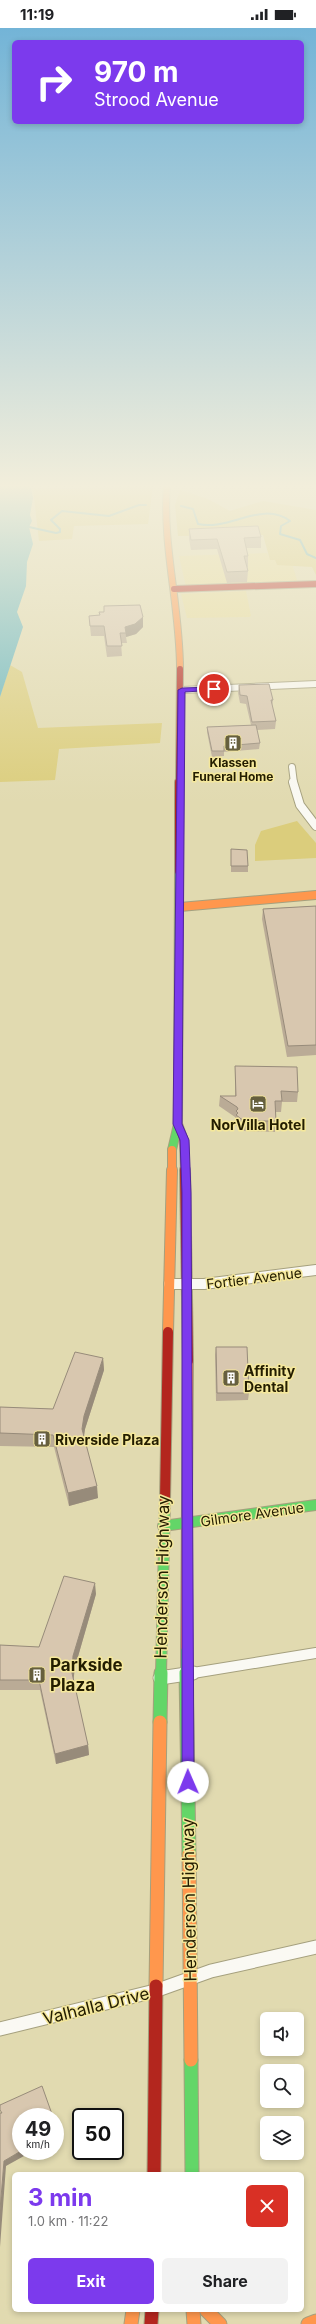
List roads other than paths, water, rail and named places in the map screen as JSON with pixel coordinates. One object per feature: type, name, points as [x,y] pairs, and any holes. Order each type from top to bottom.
[{"type":"main road","name":"Henderson Highway","points":[[154,2172],[155,1991],[163,1526],[172,1150],[178,1124],[182,690],[180,625],[174,590]]},
{"type":"main road","points":[[180,903],[237,897],[247,899],[316,895]]},
{"type":"main road","name":"Henderson Highway","points":[[178,1124],[184,1140],[188,1285],[186,1674],[192,2172]]},
{"type":"main road","name":"Gilmore Avenue","points":[[163,1526],[316,1505]]},
{"type":"main road","points":[[131,2324],[134,2312]]},
{"type":"main road","points":[[152,2312],[152,2324]]},
{"type":"main road","points":[[193,2312],[194,2324]]},
{"type":"main road","points":[[208,2312],[220,2324]]},
{"type":"main road","points":[[308,2324],[316,2321]]},
{"type":"street","points":[[182,690],[316,684]]},
{"type":"street","points":[[292,767],[295,798],[299,806],[316,826]]},
{"type":"street","name":"Fortier Avenue","points":[[169,1284],[188,1285],[255,1279],[316,1270]]},
{"type":"street","points":[[160,1678],[316,1653]]},
{"type":"street","name":"Valhalla Drive","points":[[0,2029],[43,2020],[155,1991],[211,1971],[316,1947]]},
{"type":"water","points":[[0,590],[25,590],[17,612],[23,627],[0,697]]},
{"type":"place","name":"Klassen Funeral Home","points":[[233,743]]},
{"type":"place","name":"NorVilla Hotel","points":[[258,1104]]},
{"type":"place","name":"Affinity Dental","points":[[231,1378]]},
{"type":"place","name":"Riverside Plaza","points":[[42,1439]]},
{"type":"place","name":"Parkside Plaza","points":[[37,1675]]}]
